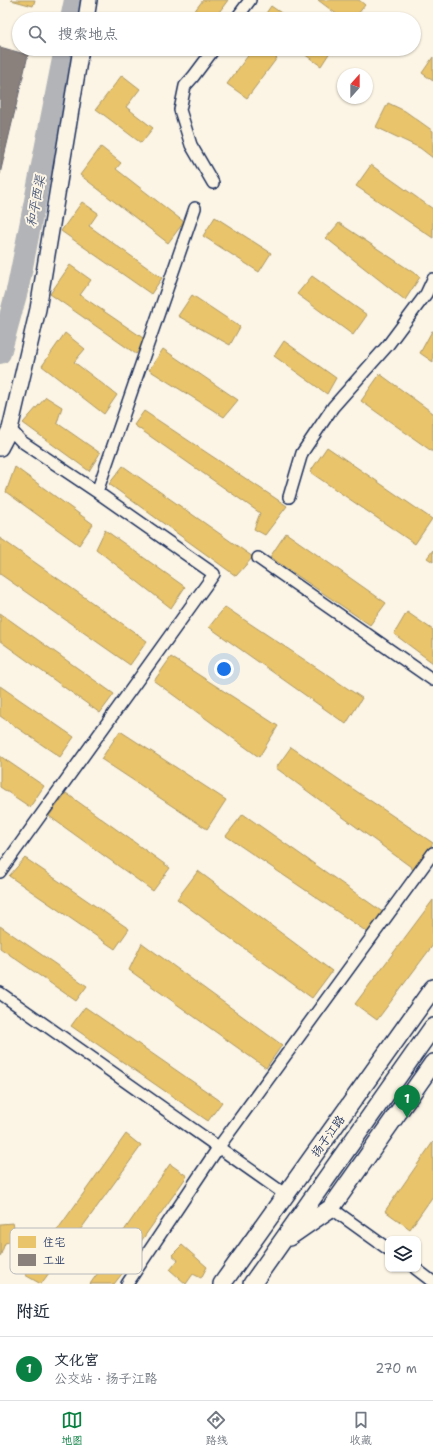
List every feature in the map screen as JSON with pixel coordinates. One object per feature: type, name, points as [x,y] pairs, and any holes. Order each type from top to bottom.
[{"type":"main road","name":"扬子江路","points":[[222,1284],[433,988]]},
{"type":"main road","name":"扬子江路","points":[[252,1284],[433,1027]]},
{"type":"main road","points":[[280,1243],[331,1208],[433,1064]]},
{"type":"street","points":[[87,12],[89,0]]},
{"type":"street","points":[[241,12],[250,0]]},
{"type":"street","points":[[0,448],[10,429],[38,309],[80,56]]},
{"type":"street","points":[[209,56],[185,86],[180,110],[191,145],[213,183]]},
{"type":"street","points":[[97,492],[195,208]]},
{"type":"street","points":[[289,497],[302,454],[333,407],[388,345],[426,294],[433,279]]},
{"type":"street","points":[[0,872],[214,574],[21,441],[10,429]]},
{"type":"street","points":[[258,558],[433,680]]},
{"type":"street","points":[[142,1262],[218,1148],[433,853]]},
{"type":"street","points":[[0,993],[286,1195]]},
{"type":"street","points":[[331,1208],[385,1247]]},
{"type":"street","points":[[420,1272],[433,1282]]},
{"type":"street","points":[[127,1284],[134,1274]]},
{"type":"building: 住宅","points":[[11,0],[35,0],[33,6]]},
{"type":"building: 住宅","points":[[203,0],[228,0],[219,12],[194,12]]},
{"type":"building: 住宅","points":[[318,0],[359,0],[365,5],[360,12],[334,12]]},
{"type":"building: 住宅","points":[[271,6],[280,12],[267,12]]},
{"type":"building: 住宅","points":[[248,56],[275,56],[277,58],[247,98],[227,84]]},
{"type":"building: 住宅","points":[[307,56],[327,56],[321,66]]},
{"type":"building: 住宅","points":[[433,57],[433,81],[422,73]]},
{"type":"building: 住宅","points":[[122,75],[140,89],[126,107],[153,128],[141,143],[96,109]]},
{"type":"building: 住宅","points":[[388,103],[405,111],[433,131],[433,158],[420,148],[376,127]]},
{"type":"building: 住宅","points":[[101,147],[121,163],[116,169],[184,222],[168,243],[80,175]]},
{"type":"building: 住宅","points":[[371,165],[433,209],[433,238],[356,186]]},
{"type":"building: 住宅","points":[[82,202],[98,213],[89,226],[162,278],[151,294],[61,231]]},
{"type":"building: 住宅","points":[[215,217],[271,253],[259,272],[203,236]]},
{"type":"building: 住宅","points":[[339,223],[420,277],[405,300],[326,238]]},
{"type":"building: 住宅","points":[[70,265],[91,280],[80,295],[146,340],[136,354],[50,294]]},
{"type":"building: 住宅","points":[[312,276],[367,315],[353,335],[297,294]]},
{"type":"building: 住宅","points":[[192,295],[240,327],[230,345],[178,316]]},
{"type":"building: 住宅","points":[[433,331],[433,362],[420,353]]},
{"type":"building: 住宅","points":[[65,333],[85,349],[74,362],[117,395],[104,414],[42,366]]},
{"type":"building: 住宅","points":[[284,341],[336,378],[327,394],[274,356]]},
{"type":"building: 住宅","points":[[163,349],[238,400],[224,417],[149,370]]},
{"type":"building: 住宅","points":[[380,374],[433,413],[433,452],[361,401]]},
{"type":"building: 住宅","points":[[46,397],[62,407],[57,423],[100,453],[89,471],[23,423]]},
{"type":"building: 住宅","points":[[144,411],[287,506],[265,535],[254,529],[260,513],[134,425]]},
{"type":"building: 住宅","points":[[327,447],[432,519],[415,544],[310,472]]},
{"type":"building: 住宅","points":[[123,466],[253,557],[236,576],[109,484]]},
{"type":"building: 住宅","points":[[15,467],[93,524],[79,545],[6,492]]},
{"type":"building: 住宅","points":[[105,530],[185,587],[171,608],[96,549]]},
{"type":"building: 住宅","points":[[286,533],[386,603],[370,625],[270,557]]},
{"type":"building: 住宅","points":[[0,538],[147,641],[130,665],[0,574]]},
{"type":"building: 住宅","points":[[433,550],[433,562],[427,558]]},
{"type":"building: 住宅","points":[[225,607],[362,698],[346,724],[209,627]]},
{"type":"building: 住宅","points":[[407,612],[433,630],[433,663],[394,634]]},
{"type":"building: 住宅","points":[[0,613],[114,694],[100,713],[0,641]]},
{"type":"building: 住宅","points":[[171,657],[278,726],[259,757],[154,681]]},
{"type":"building: 住宅","points":[[0,686],[74,737],[60,757],[0,716]]},
{"type":"building: 住宅","points":[[120,731],[226,800],[207,829],[101,759]]},
{"type":"building: 住宅","points":[[291,747],[433,843],[414,872],[411,867],[276,768]]},
{"type":"building: 住宅","points":[[0,756],[44,786],[30,807],[0,787]]},
{"type":"building: 住宅","points":[[66,793],[170,868],[153,891],[49,816]]},
{"type":"building: 住宅","points":[[243,814],[384,913],[370,934],[226,836]]},
{"type":"building: 住宅","points":[[25,858],[129,929],[115,949],[9,876]]},
{"type":"building: 住宅","points":[[198,871],[332,971],[312,998],[177,899]]},
{"type":"building: 住宅","points":[[433,900],[433,945],[377,1020],[355,1004]]},
{"type":"building: 住宅","points":[[0,926],[87,986],[76,1001],[0,948]]},
{"type":"building: 住宅","points":[[142,943],[282,1045],[266,1068],[129,970]]},
{"type":"building: 住宅","points":[[85,1007],[222,1102],[208,1121],[71,1026]]},
{"type":"building: 住宅","points":[[126,1134],[141,1146],[82,1228],[59,1228]]},
{"type":"building: 住宅","points":[[433,1142],[433,1196],[410,1229],[385,1211]]},
{"type":"building: 住宅","points":[[170,1164],[187,1176],[142,1240],[142,1228],[126,1228]]},
{"type":"building: 住宅","points":[[13,1223],[14,1228],[10,1228],[10,1242],[5,1243],[0,1257],[0,1224]]},
{"type":"building: 住宅","points":[[182,1245],[207,1267],[201,1278],[193,1274],[186,1284],[170,1270],[178,1260],[172,1255]]},
{"type":"building: 住宅","points":[[26,1274],[48,1274],[41,1284],[25,1275]]},
{"type":"building: 住宅","points":[[97,1274],[122,1274],[114,1284],[90,1284]]},
{"type":"building: 工业","points":[[0,47],[12,50],[12,56],[28,56],[0,174]]},
{"type":"waterway","name":"和平西渠","points":[[72,12],[75,0]]},
{"type":"waterway","name":"和平西渠","points":[[0,353],[18,287],[64,56]]},
{"type":"place","name":"文化宫","points":[[407,1118]]}]
